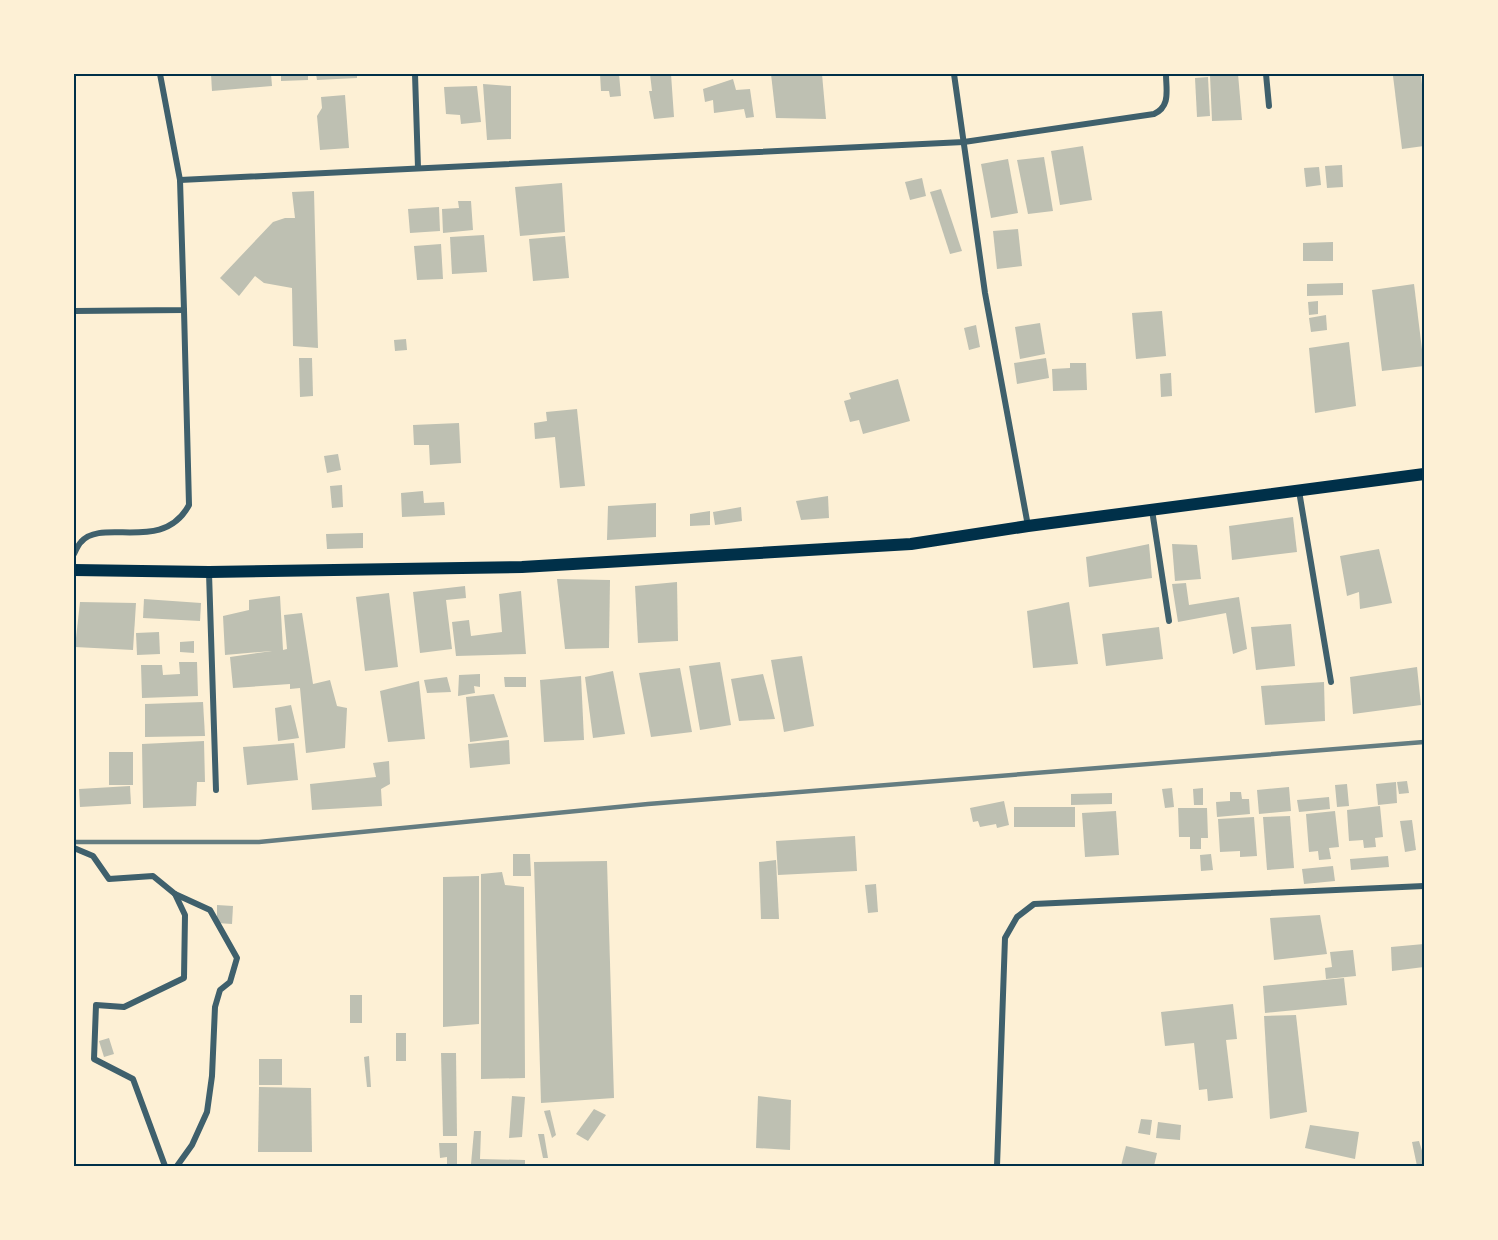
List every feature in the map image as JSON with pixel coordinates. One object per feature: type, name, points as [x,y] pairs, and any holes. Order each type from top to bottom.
[{"type":"main road","points":[[74,570],[209,572],[522,567],[911,544],[1028,526],[1425,474]]},
{"type":"street","points":[[74,554],[81,540],[93,535],[159,530],[174,525],[189,505],[180,180],[160,74]]},
{"type":"street","points":[[416,74],[418,168]]},
{"type":"street","points":[[954,74],[985,294],[1028,526]]},
{"type":"street","points":[[180,180],[964,142],[1154,114],[1162,110],[1167,102],[1166,74]]},
{"type":"street","points":[[1266,74],[1269,106]]},
{"type":"street","points":[[74,311],[184,310]]},
{"type":"street","points":[[1299,491],[1331,682]]},
{"type":"street","points":[[1152,510],[1169,621]]},
{"type":"street","points":[[209,572],[216,790]]},
{"type":"street","points":[[74,848],[93,856],[110,879],[153,876],[175,894],[210,910],[237,958],[230,982],[220,990],[215,1007],[212,1076],[207,1112],[192,1145],[177,1167]]},
{"type":"street","points":[[997,1167],[1005,938],[1017,917],[1034,904],[1425,886]]},
{"type":"street","points":[[165,1167],[133,1080],[94,1059],[96,1005],[124,1008],[184,978],[185,915],[175,894]]},
{"type":"building","points":[[211,74],[271,74],[272,86],[212,91]]},
{"type":"building","points":[[281,74],[308,74],[308,80],[281,81]]},
{"type":"building","points":[[316,74],[357,74],[357,78],[317,80]]},
{"type":"building","points":[[600,74],[619,74],[621,96],[610,97],[609,91],[601,91]]},
{"type":"building","points":[[650,74],[671,74],[674,117],[654,119],[649,91],[652,91]]},
{"type":"building","points":[[771,74],[822,74],[826,119],[776,118]]},
{"type":"building","points":[[1238,74],[1242,120],[1212,121],[1210,75]]},
{"type":"building","points":[[1421,74],[1424,146],[1402,149],[1393,76]]},
{"type":"building","points":[[1208,77],[1210,116],[1197,117],[1195,78]]},
{"type":"building","points":[[733,79],[736,90],[750,89],[754,117],[746,118],[744,109],[714,113],[713,100],[705,102],[703,89]]},
{"type":"building","points":[[483,84],[511,86],[511,139],[487,140]]},
{"type":"building","points":[[477,86],[481,122],[461,124],[460,115],[446,114],[444,87]]},
{"type":"building","points":[[345,95],[349,148],[320,150],[317,116],[322,108],[321,97]]},
{"type":"building","points":[[1083,146],[1092,200],[1060,205],[1051,151]]},
{"type":"building","points":[[1044,157],[1053,211],[1028,214],[1017,160]]},
{"type":"building","points":[[1008,159],[1018,213],[991,218],[981,164]]},
{"type":"building","points":[[1342,165],[1343,187],[1327,188],[1325,166]]},
{"type":"building","points":[[1319,167],[1321,185],[1306,187],[1304,168]]},
{"type":"building","points":[[922,178],[926,196],[910,200],[905,182]]},
{"type":"building","points":[[562,183],[565,232],[520,236],[515,187]]},
{"type":"building","points":[[941,189],[962,251],[950,254],[930,192]]},
{"type":"building","points":[[314,191],[318,348],[293,346],[292,288],[264,283],[255,276],[239,296],[220,278],[273,222],[295,218],[292,192]]},
{"type":"building","points":[[458,201],[471,201],[473,230],[443,233],[442,209],[459,208]]},
{"type":"building","points":[[439,207],[440,231],[410,233],[408,209]]},
{"type":"building","points":[[1018,229],[1022,266],[997,269],[993,231]]},
{"type":"building","points":[[484,235],[487,272],[452,274],[450,237]]},
{"type":"building","points":[[565,236],[569,278],[533,281],[529,239]]},
{"type":"building","points":[[1333,242],[1333,261],[1303,261],[1303,243]]},
{"type":"building","points":[[441,244],[443,279],[417,280],[414,246]]},
{"type":"building","points":[[1343,283],[1343,295],[1307,296],[1307,284]]},
{"type":"building","points":[[1414,284],[1424,366],[1382,371],[1372,290]]},
{"type":"building","points":[[1318,301],[1318,314],[1309,315],[1308,302]]},
{"type":"building","points":[[1162,311],[1166,356],[1136,359],[1132,313]]},
{"type":"building","points":[[1326,315],[1327,330],[1311,332],[1309,318]]},
{"type":"building","points":[[1040,323],[1045,354],[1020,359],[1015,327]]},
{"type":"building","points":[[976,325],[980,347],[969,350],[964,328]]},
{"type":"building","points":[[406,339],[407,350],[395,351],[394,340]]},
{"type":"building","points":[[1349,342],[1356,406],[1315,413],[1309,348]]},
{"type":"building","points":[[299,358],[312,358],[313,396],[300,397]]},
{"type":"building","points":[[1046,358],[1049,378],[1017,384],[1014,363]]},
{"type":"building","points":[[1070,363],[1086,363],[1087,390],[1053,391],[1052,369],[1070,368]]},
{"type":"building","points":[[1171,373],[1172,396],[1161,397],[1160,374]]},
{"type":"building","points":[[898,379],[910,421],[863,434],[859,420],[850,422],[844,401],[851,399],[849,393]]},
{"type":"building","points":[[577,409],[585,486],[560,488],[555,437],[535,439],[534,423],[547,421],[546,412]]},
{"type":"building","points":[[459,423],[461,463],[430,465],[429,445],[414,445],[413,425]]},
{"type":"building","points":[[338,454],[341,470],[327,473],[324,456]]},
{"type":"building","points":[[342,485],[343,507],[332,508],[330,486]]},
{"type":"building","points":[[423,491],[424,503],[444,502],[445,515],[402,517],[401,493]]},
{"type":"building","points":[[828,496],[829,518],[801,520],[796,501]]},
{"type":"building","points":[[656,503],[656,537],[607,540],[608,506]]},
{"type":"building","points":[[741,507],[742,521],[715,525],[713,512]]},
{"type":"building","points":[[710,511],[710,525],[690,526],[690,514]]},
{"type":"building","points":[[1293,517],[1297,552],[1232,560],[1229,526]]},
{"type":"building","points":[[363,533],[363,548],[327,549],[326,534]]},
{"type":"building","points":[[1149,544],[1152,578],[1089,587],[1086,557]]},
{"type":"building","points":[[1172,544],[1197,545],[1201,579],[1175,581]]},
{"type":"building","points":[[1379,549],[1392,603],[1360,609],[1359,592],[1347,596],[1340,556]]},
{"type":"building","points":[[557,579],[610,580],[609,648],[565,649]]},
{"type":"building","points":[[677,582],[678,641],[638,643],[635,586]]},
{"type":"building","points":[[1186,583],[1189,605],[1239,597],[1247,649],[1233,654],[1226,613],[1178,622],[1172,584]]},
{"type":"building","points":[[465,586],[466,598],[446,600],[452,649],[420,653],[413,592]]},
{"type":"building","points":[[521,591],[526,654],[456,656],[452,622],[469,620],[471,636],[502,632],[499,594]]},
{"type":"building","points":[[389,593],[398,667],[365,671],[356,597]]},
{"type":"building","points":[[280,596],[283,650],[287,649],[284,615],[302,613],[313,684],[330,680],[337,706],[347,708],[345,748],[306,753],[300,688],[290,689],[290,684],[233,688],[230,657],[272,651],[225,655],[223,616],[249,610],[249,600]]},
{"type":"building","points":[[144,599],[201,603],[200,621],[143,618]]},
{"type":"building","points":[[80,602],[136,603],[133,650],[75,647]]},
{"type":"building","points":[[1069,602],[1078,664],[1033,668],[1027,611]]},
{"type":"building","points":[[1291,624],[1295,666],[1256,670],[1251,627]]},
{"type":"building","points":[[1159,627],[1163,659],[1106,666],[1102,634]]},
{"type":"building","points":[[159,632],[160,654],[137,655],[136,633]]},
{"type":"building","points":[[194,641],[194,653],[180,652],[180,642]]},
{"type":"building","points":[[802,656],[814,726],[784,732],[771,660]]},
{"type":"building","points":[[179,662],[197,662],[198,696],[142,698],[141,665],[162,665],[163,675],[180,674]]},
{"type":"building","points":[[720,662],[731,725],[700,730],[689,666]]},
{"type":"building","points":[[1417,667],[1421,705],[1353,714],[1350,677]]},
{"type":"building","points":[[680,668],[692,732],[651,737],[639,673]]},
{"type":"building","points":[[613,671],[625,734],[593,738],[585,677]]},
{"type":"building","points":[[480,674],[480,687],[474,686],[475,693],[458,696],[459,675]]},
{"type":"building","points":[[763,674],[775,719],[739,721],[731,679]]},
{"type":"building","points":[[581,676],[584,740],[544,742],[540,680]]},
{"type":"building","points":[[447,677],[451,692],[427,693],[424,680]]},
{"type":"building","points":[[504,677],[526,677],[526,687],[505,687]]},
{"type":"building","points":[[419,681],[425,739],[388,742],[380,691]]},
{"type":"building","points":[[1324,682],[1325,721],[1265,725],[1261,686]]},
{"type":"building","points":[[494,694],[508,737],[470,742],[466,697]]},
{"type":"building","points":[[203,702],[205,736],[145,737],[145,704]]},
{"type":"building","points":[[291,705],[299,738],[278,741],[275,708]]},
{"type":"building","points":[[509,740],[510,764],[470,768],[468,744]]},
{"type":"building","points":[[204,741],[205,782],[197,782],[196,806],[143,808],[142,744]]},
{"type":"building","points":[[294,743],[298,780],[247,785],[243,747]]},
{"type":"building","points":[[109,752],[133,752],[133,785],[109,785]]},
{"type":"building","points":[[389,761],[390,784],[381,789],[382,806],[312,810],[310,784],[376,777],[373,763]]},
{"type":"building","points":[[1407,781],[1409,793],[1399,794],[1397,782]]},
{"type":"building","points":[[1396,782],[1397,803],[1378,805],[1376,784]]},
{"type":"building","points":[[1347,784],[1349,806],[1337,807],[1335,785]]},
{"type":"building","points":[[130,786],[131,804],[80,807],[79,789]]},
{"type":"building","points":[[1289,787],[1291,811],[1259,814],[1257,790]]},
{"type":"building","points":[[1172,788],[1174,807],[1165,808],[1162,789]]},
{"type":"building","points":[[1203,788],[1203,805],[1194,805],[1193,789]]},
{"type":"building","points":[[1230,792],[1241,792],[1242,799],[1249,799],[1250,814],[1217,817],[1216,802],[1230,801]]},
{"type":"building","points":[[1112,793],[1112,804],[1071,805],[1071,794]]},
{"type":"building","points":[[1329,797],[1330,809],[1299,812],[1297,800]]},
{"type":"building","points":[[1004,801],[1009,825],[997,828],[996,824],[980,827],[978,821],[973,822],[970,808]]},
{"type":"building","points":[[1380,806],[1383,837],[1375,838],[1376,847],[1364,848],[1363,840],[1349,841],[1347,810]]},
{"type":"building","points":[[1014,807],[1075,807],[1075,827],[1014,827]]},
{"type":"building","points":[[1178,808],[1207,808],[1208,838],[1201,838],[1201,849],[1190,849],[1190,837],[1179,837]]},
{"type":"building","points":[[1116,811],[1119,855],[1085,857],[1082,813]]},
{"type":"building","points":[[1335,811],[1339,847],[1329,848],[1331,859],[1319,860],[1318,851],[1309,852],[1306,814]]},
{"type":"building","points":[[1290,816],[1294,868],[1267,870],[1263,817]]},
{"type":"building","points":[[1254,817],[1257,856],[1240,857],[1240,851],[1220,852],[1218,819]]},
{"type":"building","points":[[1412,820],[1416,850],[1405,852],[1400,821]]},
{"type":"building","points":[[855,836],[857,871],[778,875],[776,841]]},
{"type":"building","points":[[513,854],[530,854],[531,876],[513,876]]},
{"type":"building","points":[[1211,854],[1213,870],[1201,871],[1200,855]]},
{"type":"building","points":[[1388,856],[1389,867],[1351,870],[1350,859]]},
{"type":"building","points":[[776,860],[779,919],[761,919],[759,862]]},
{"type":"building","points":[[607,861],[614,1098],[541,1103],[534,862]]},
{"type":"building","points":[[1333,866],[1335,881],[1304,884],[1302,869]]},
{"type":"building","points":[[502,872],[505,885],[524,887],[525,1078],[481,1079],[481,874]]},
{"type":"building","points":[[479,876],[479,1024],[443,1027],[443,877]]},
{"type":"building","points":[[876,884],[878,912],[868,913],[865,885]]},
{"type":"building","points":[[217,905],[233,906],[232,924],[217,923]]},
{"type":"building","points":[[1320,915],[1327,954],[1274,960],[1270,918]]},
{"type":"building","points":[[1424,944],[1424,967],[1392,971],[1391,947]]},
{"type":"building","points":[[1353,950],[1356,976],[1326,979],[1325,968],[1332,967],[1330,952]]},
{"type":"building","points":[[1344,978],[1347,1005],[1265,1013],[1263,986]]},
{"type":"building","points":[[350,995],[362,995],[362,1023],[350,1023]]},
{"type":"building","points":[[1233,1004],[1237,1039],[1226,1040],[1233,1098],[1208,1101],[1207,1089],[1199,1090],[1194,1043],[1165,1046],[1161,1012]]},
{"type":"building","points":[[1296,1015],[1307,1112],[1270,1119],[1264,1016]]},
{"type":"building","points":[[396,1033],[406,1033],[406,1061],[396,1061]]},
{"type":"building","points":[[109,1038],[114,1054],[104,1057],[99,1041]]},
{"type":"building","points":[[441,1053],[456,1053],[457,1136],[443,1136]]},
{"type":"building","points":[[369,1056],[371,1087],[367,1087],[364,1057]]},
{"type":"building","points":[[259,1059],[282,1059],[282,1085],[259,1085]]},
{"type":"building","points":[[259,1087],[311,1088],[312,1152],[258,1152]]},
{"type":"building","points":[[512,1096],[525,1097],[522,1137],[509,1138]]},
{"type":"building","points":[[758,1096],[791,1100],[790,1150],[756,1148]]},
{"type":"building","points":[[594,1109],[606,1115],[588,1141],[576,1134]]},
{"type":"building","points":[[550,1110],[556,1135],[552,1138],[544,1111]]},
{"type":"building","points":[[1141,1119],[1152,1120],[1150,1135],[1138,1133]]},
{"type":"building","points":[[1158,1122],[1181,1125],[1180,1140],[1156,1138]]},
{"type":"building","points":[[1310,1125],[1359,1132],[1355,1159],[1305,1148]]},
{"type":"building","points":[[474,1131],[481,1131],[480,1159],[525,1160],[525,1165],[471,1164]]},
{"type":"building","points":[[538,1134],[544,1134],[548,1158],[543,1158]]},
{"type":"building","points":[[1419,1141],[1424,1166],[1417,1166],[1412,1142]]},
{"type":"building","points":[[439,1143],[457,1143],[457,1166],[447,1166],[447,1157],[440,1158]]},
{"type":"building","points":[[1126,1146],[1157,1153],[1154,1166],[1121,1166]]},
{"type":"railway","points":[[74,842],[259,842],[648,804],[1424,742]]}]
